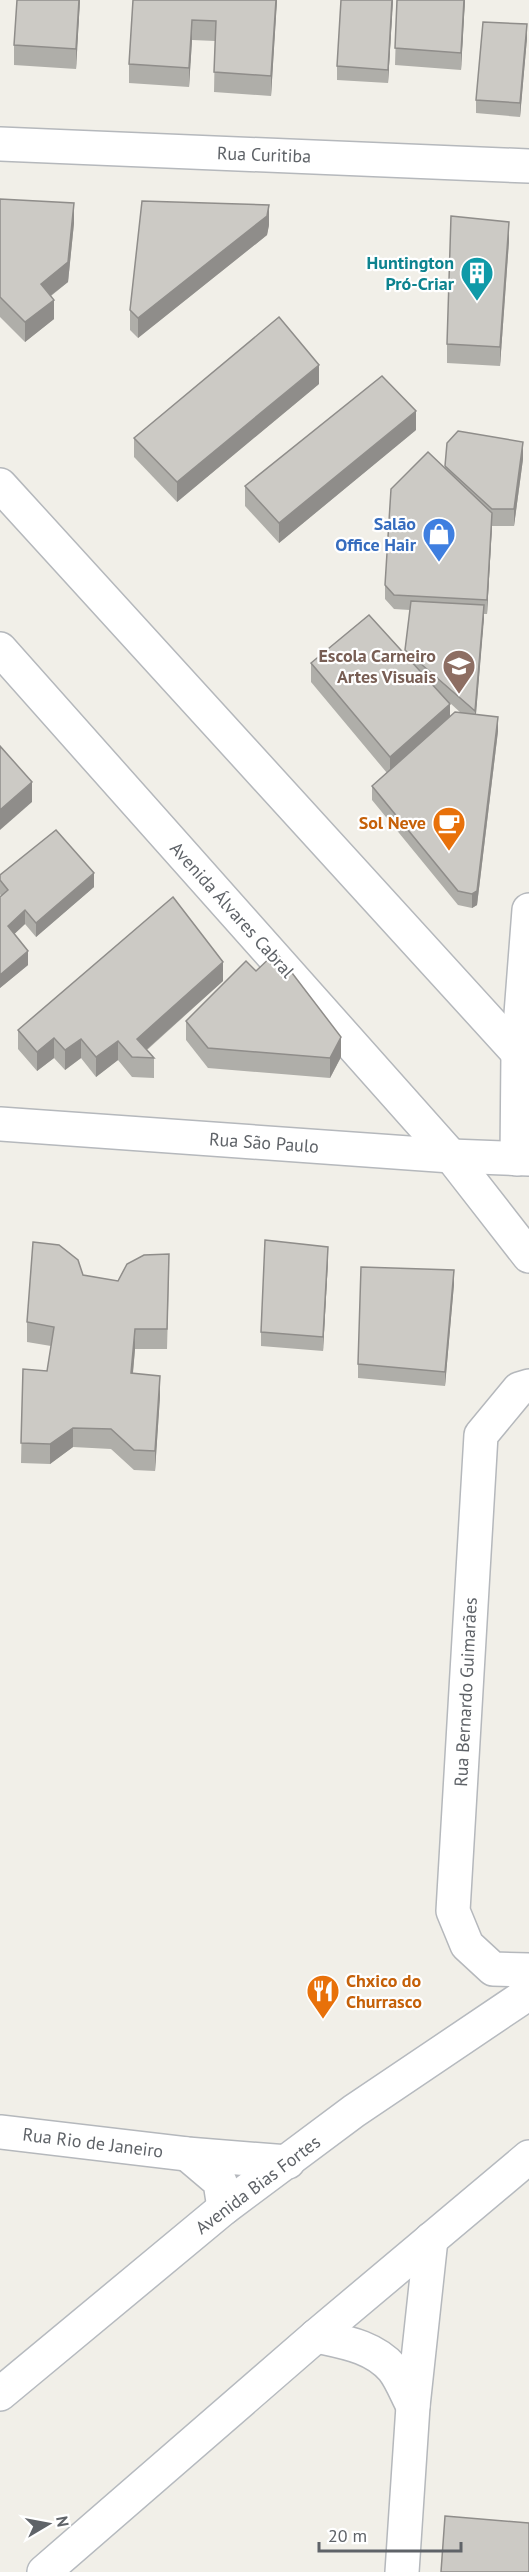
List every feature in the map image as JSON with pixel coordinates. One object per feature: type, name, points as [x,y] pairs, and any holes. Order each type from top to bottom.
[{"type":"street","name":"Rua Curitiba","points":[[0,144],[529,166]]},
{"type":"street","points":[[0,485],[524,1059]]},
{"type":"street","name":"Avenida Álvares Cabral","points":[[0,650],[451,1156],[529,1256]]},
{"type":"street","points":[[523,1159],[529,910]]},
{"type":"street","name":"Rua São Paulo","points":[[0,1124],[451,1156],[523,1159]]},
{"type":"street","name":"Rua Bernardo Guimarães","points":[[529,1386],[519,1389],[481,1436],[453,1911],[466,1945],[493,1969],[529,1970]]},
{"type":"street","name":"Avenida Bias Fortes","points":[[0,2394],[224,2208],[354,2111],[529,1993]]},
{"type":"street","name":"Rua Rio de Janeiro","points":[[0,2132],[187,2154],[288,2162]]},
{"type":"street","name":"Rua Rio de Janeiro","points":[[187,2154],[220,2182],[224,2208]]},
{"type":"street","points":[[44,2572],[316,2336],[529,2157]]},
{"type":"street","points":[[402,2572],[413,2406],[431,2239]]},
{"type":"street","points":[[316,2336],[358,2346],[376,2355],[393,2369],[413,2406]]},
{"type":"building","points":[[17,0],[79,0],[76,49],[14,45]]},
{"type":"building","points":[[133,0],[276,0],[271,76],[214,72],[216,21],[192,20],[189,68],[129,64]]},
{"type":"building","points":[[341,0],[392,0],[388,70],[337,66]]},
{"type":"building","points":[[397,0],[464,0],[461,53],[395,48]]},
{"type":"building","points":[[483,22],[527,24],[520,103],[476,100]]},
{"type":"building","points":[[0,199],[74,203],[68,262],[41,284],[54,300],[25,322],[0,297]]},
{"type":"building","points":[[142,201],[269,205],[267,216],[138,318],[130,310]]},
{"type":"building","name":"Huntington Pró-Criar","points":[[451,216],[509,222],[500,347],[447,344]]},
{"type":"building","points":[[279,317],[319,365],[177,482],[134,438]]},
{"type":"building","points":[[382,376],[416,411],[279,523],[245,486]]},
{"type":"building","points":[[458,431],[523,442],[514,509],[492,509],[445,466],[447,443]]},
{"type":"building","name":"Salão Office Hair","points":[[428,452],[492,513],[487,600],[394,595],[385,585],[391,489]]},
{"type":"building","name":"Escola Carneiro Artes Visuais","points":[[411,601],[484,605],[475,711],[405,650]]},
{"type":"building","points":[[369,615],[450,704],[390,757],[311,663]]},
{"type":"building","name":"Sol Neve","points":[[455,712],[498,717],[477,891],[472,894],[458,891],[372,786]]},
{"type":"building","points":[[0,746],[32,782],[0,810]]},
{"type":"building","points":[[56,830],[94,873],[36,923],[25,910],[8,926],[28,951],[0,975],[0,897],[8,890],[0,880],[0,875]]},
{"type":"building","points":[[173,897],[223,962],[137,1039],[154,1058],[132,1057],[118,1041],[96,1057],[81,1039],[65,1050],[54,1038],[37,1052],[18,1030]]},
{"type":"building","points":[[276,952],[341,1037],[330,1058],[208,1048],[186,1021],[246,961],[256,971]]},
{"type":"building","points":[[265,1240],[328,1247],[323,1337],[261,1332]]},
{"type":"building","points":[[33,1242],[59,1245],[78,1260],[83,1275],[118,1281],[127,1264],[144,1255],[169,1254],[167,1329],[135,1329],[131,1373],[160,1376],[155,1451],[134,1450],[111,1429],[73,1428],[50,1444],[21,1443],[23,1369],[47,1371],[54,1327],[27,1322]]},
{"type":"building","points":[[361,1267],[454,1270],[445,1372],[358,1364]]},
{"type":"building","points":[[445,2516],[529,2523],[529,2572],[441,2572]]},
{"type":"place","name":"Huntington Pró-Criar","points":[[477,302]]},
{"type":"place","name":"Salão Office Hair","points":[[439,563]]},
{"type":"place","name":"Escola Carneiro Artes Visuais","points":[[459,695]]},
{"type":"place","name":"Sol Neve","points":[[449,852]]},
{"type":"place","name":"Chxico do Churrasco","points":[[323,2020]]}]
